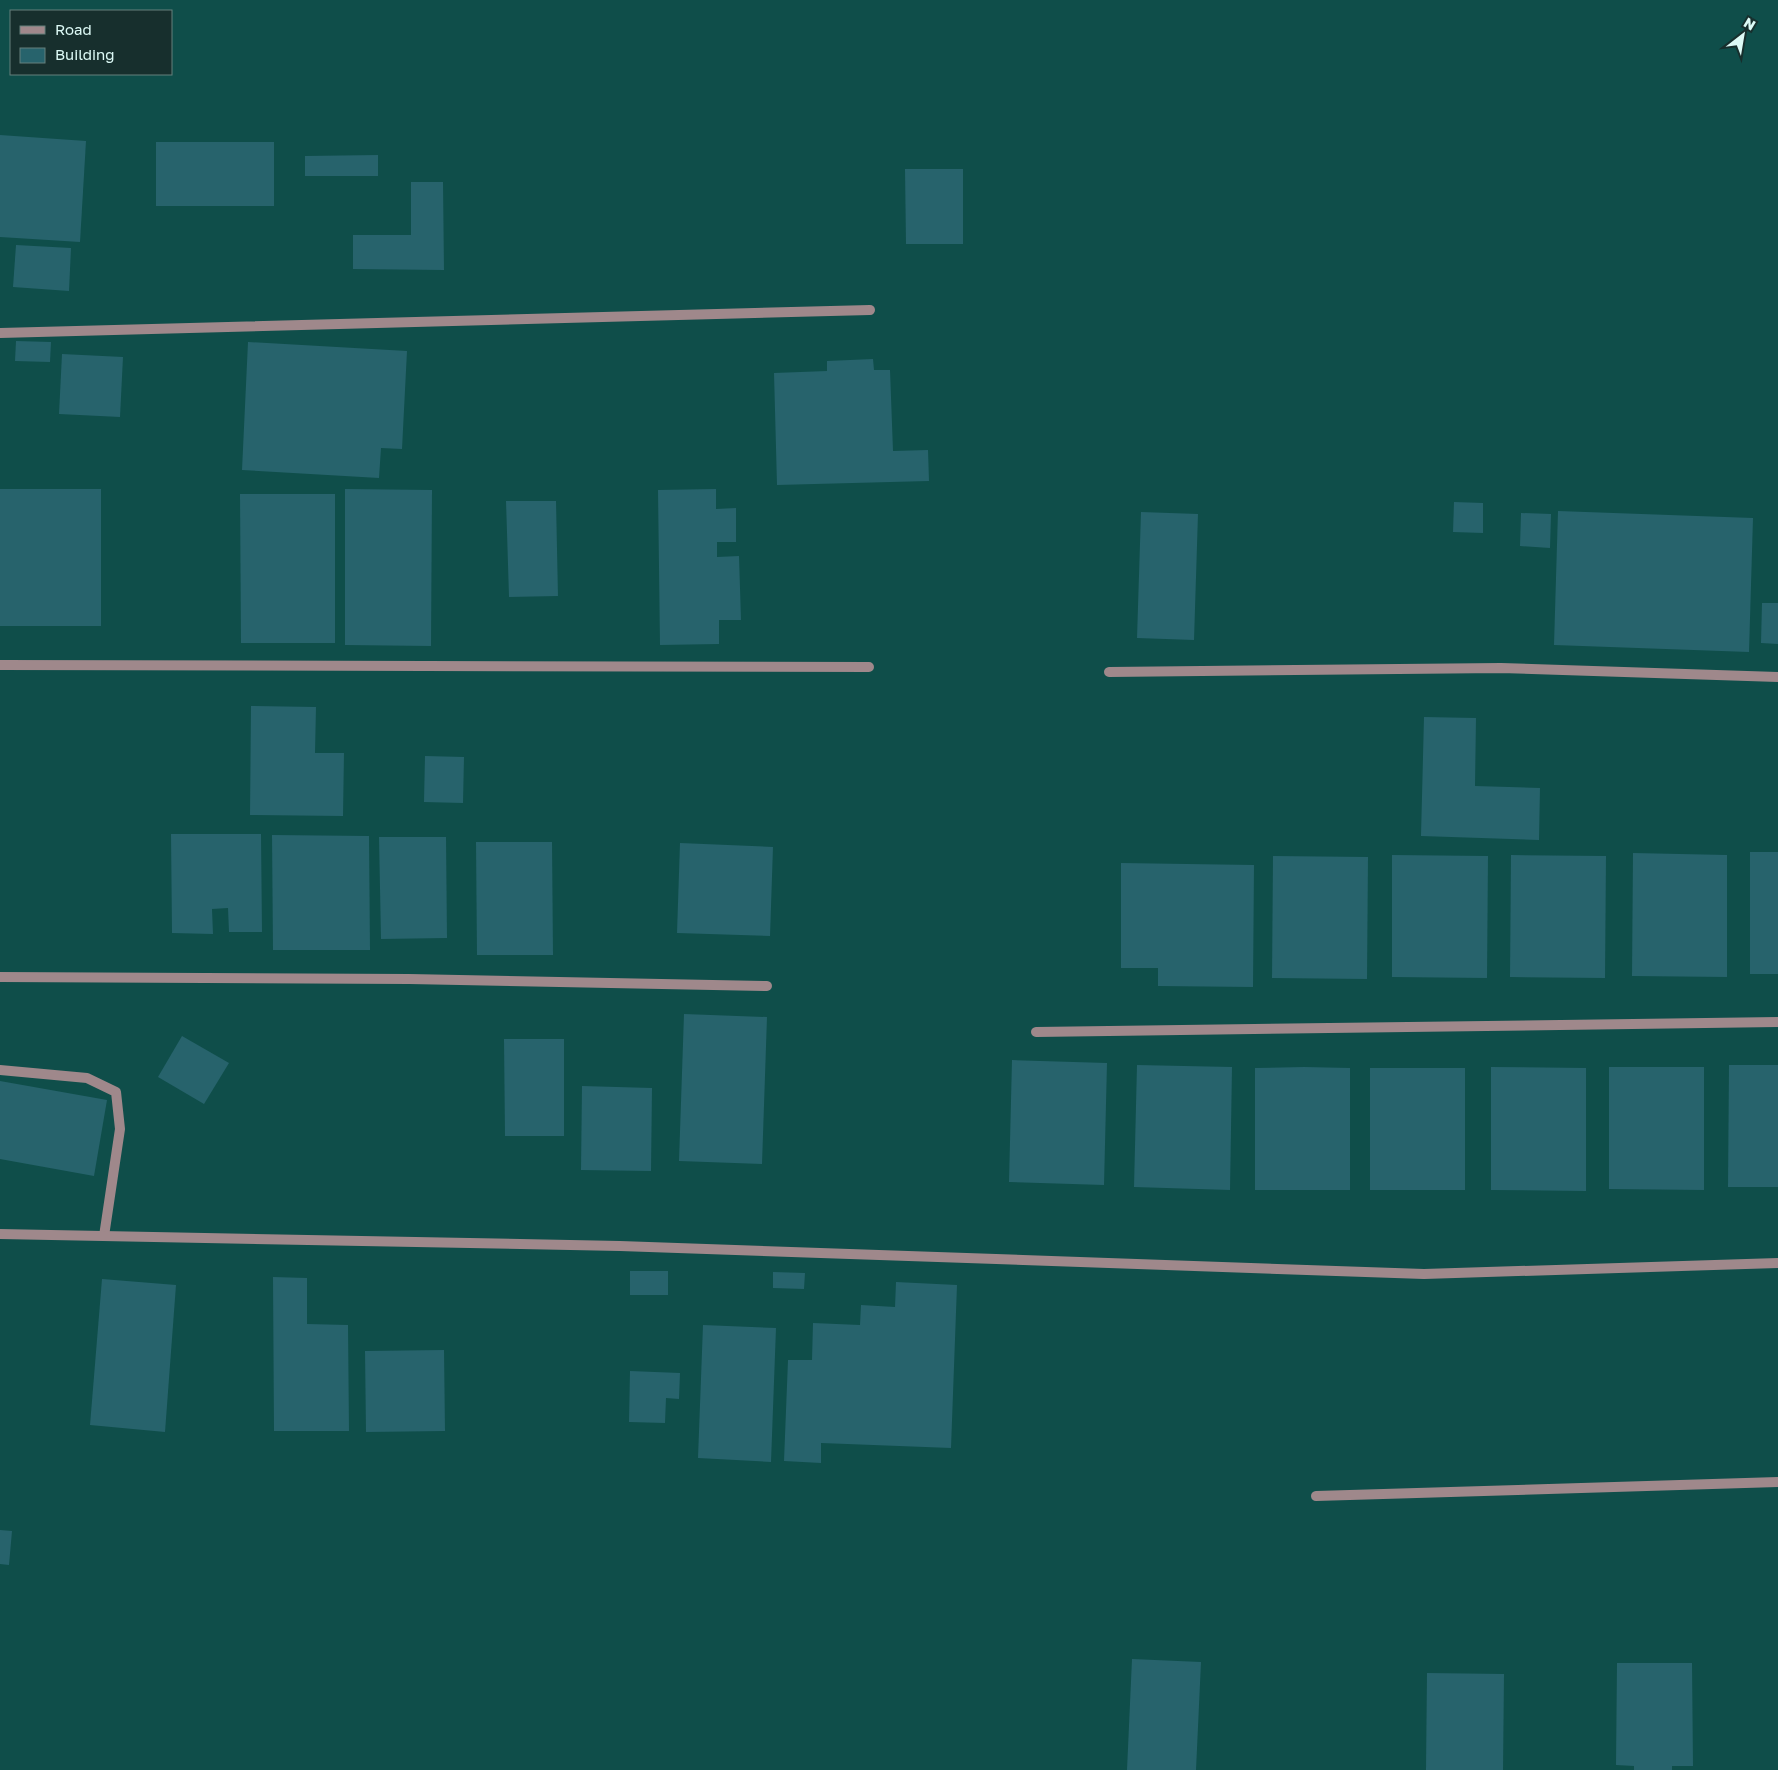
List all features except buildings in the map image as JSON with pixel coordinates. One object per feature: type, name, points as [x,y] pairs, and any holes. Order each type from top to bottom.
[{"type":"street","points":[[0,333],[870,310]]},
{"type":"street","points":[[0,665],[869,667]]},
{"type":"street","points":[[1109,672],[1501,668],[1778,677]]},
{"type":"street","points":[[0,978],[409,979],[767,986]]},
{"type":"street","points":[[1036,1032],[1778,1022]]},
{"type":"street","points":[[0,1070],[87,1078],[116,1092],[120,1129],[104,1236]]},
{"type":"street","points":[[0,1234],[620,1246],[1424,1274],[1778,1263]]},
{"type":"street","points":[[1316,1496],[1778,1482]]}]
